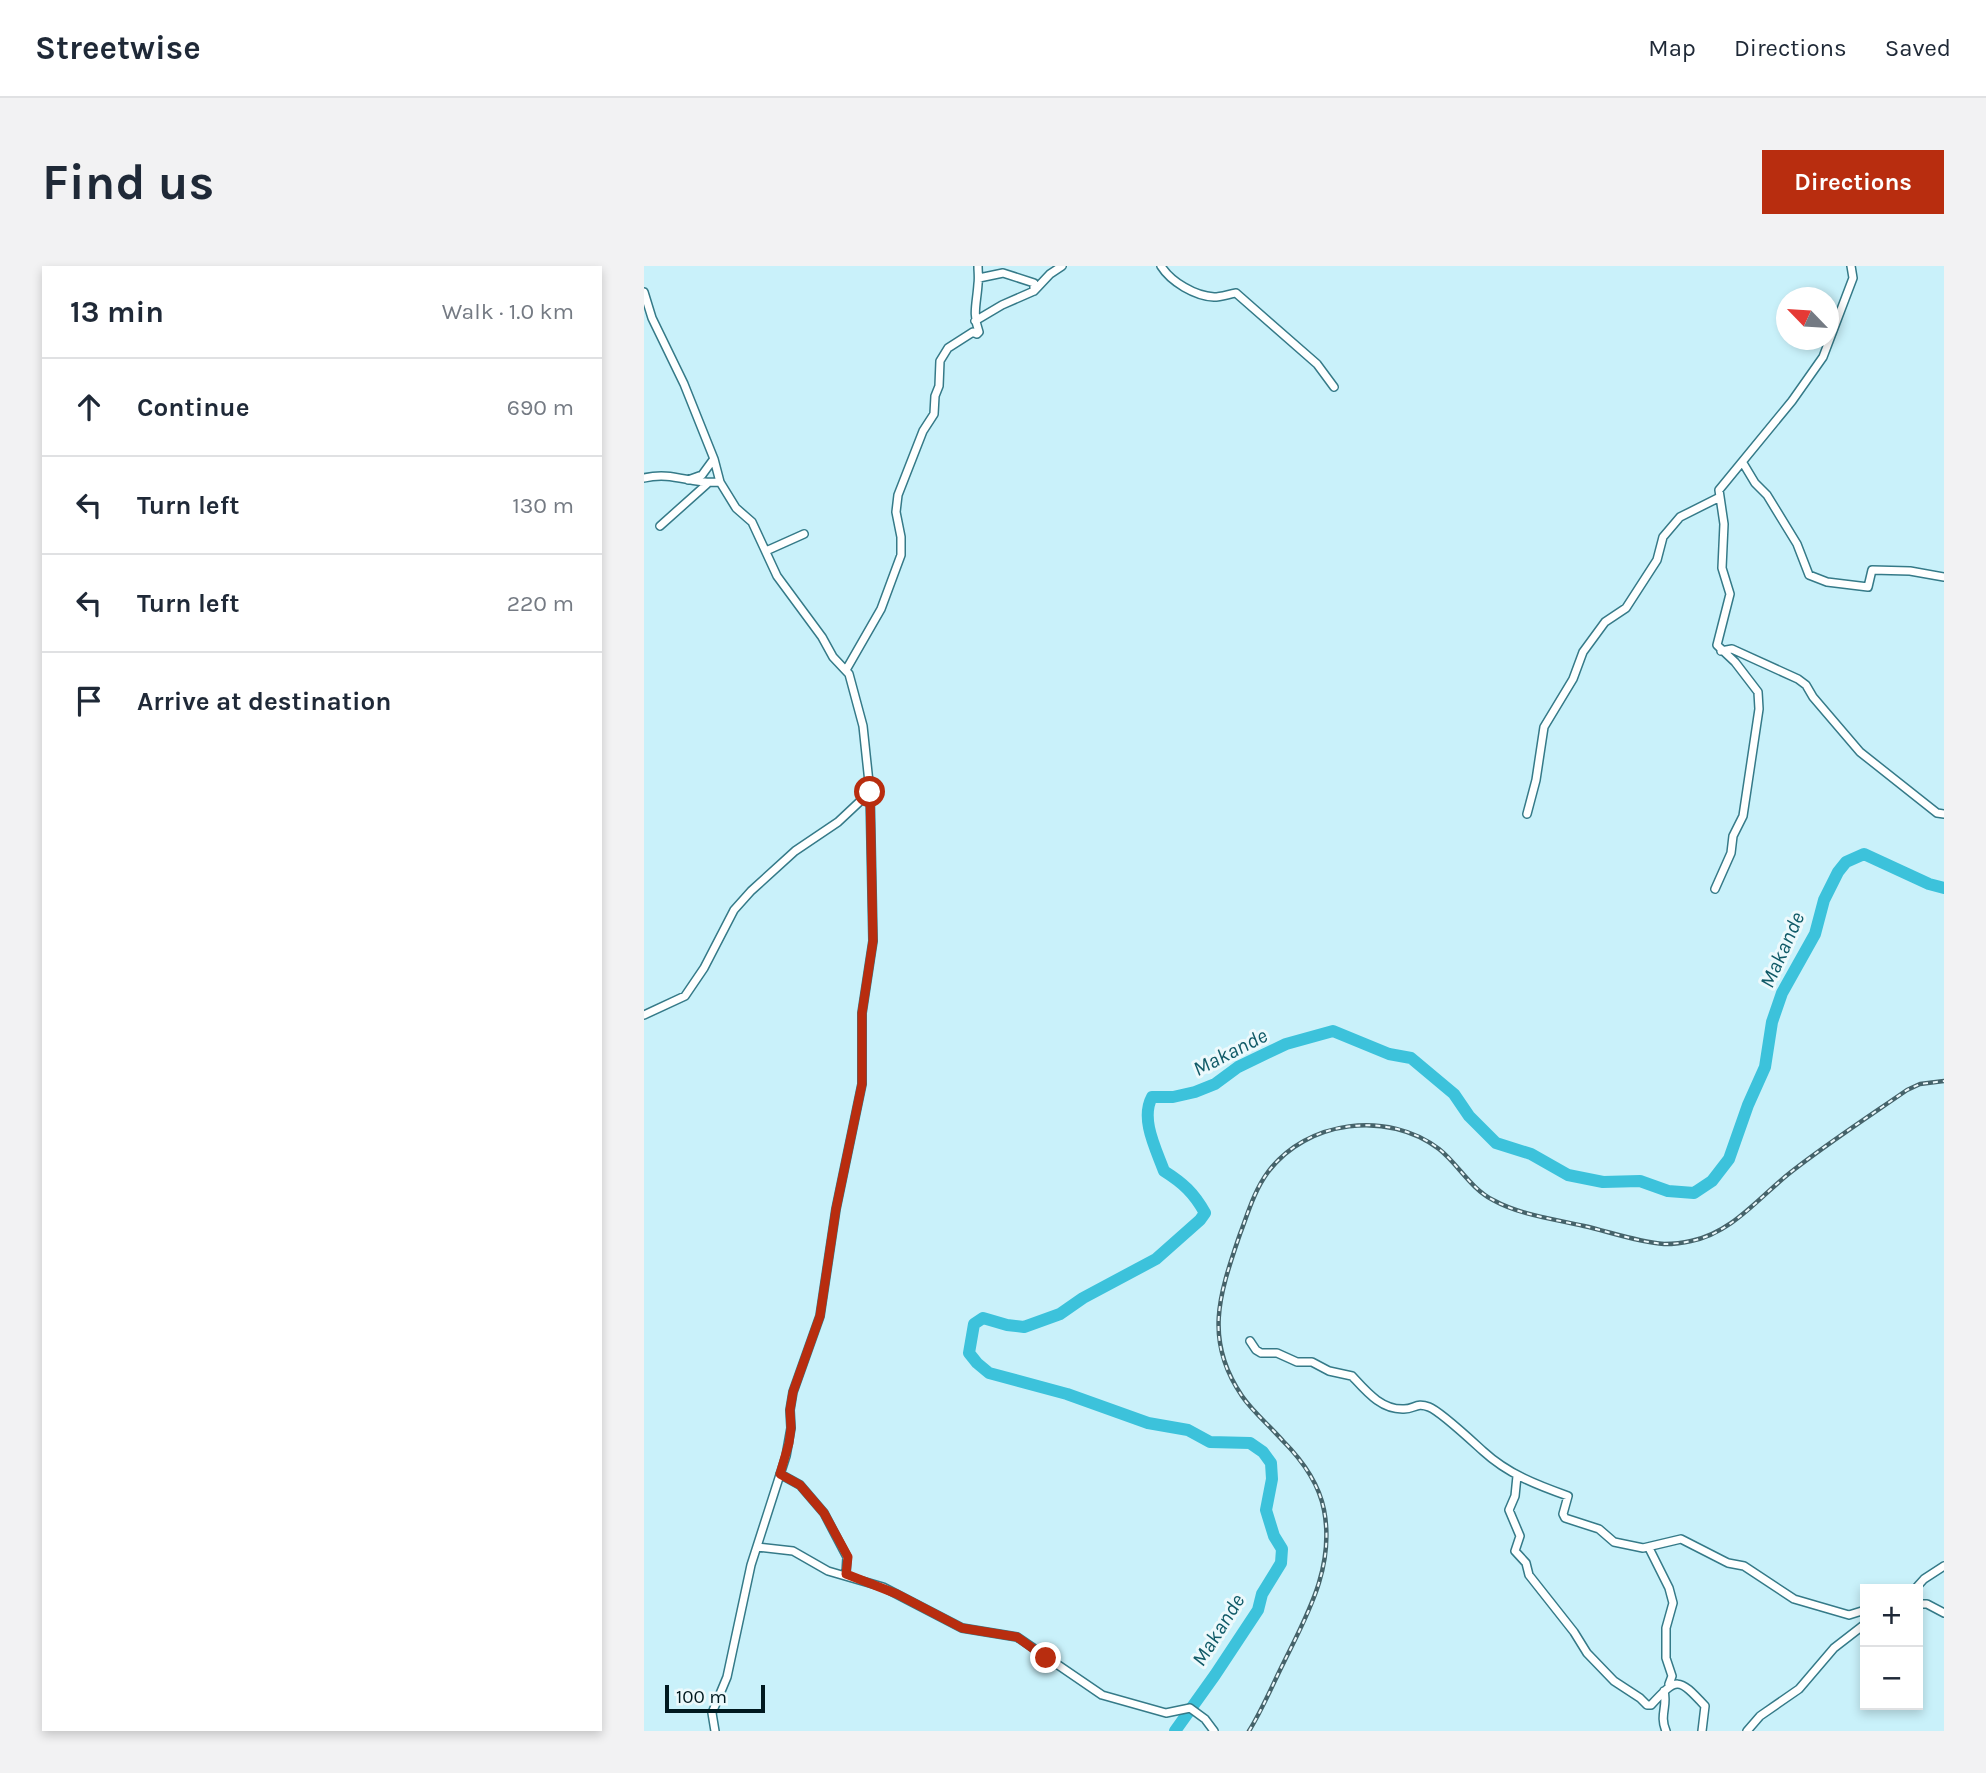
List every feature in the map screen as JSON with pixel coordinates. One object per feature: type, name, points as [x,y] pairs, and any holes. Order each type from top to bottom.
[{"type":"street","points":[[846,670],[881,610],[901,555],[896,512],[898,495],[923,431],[933,414],[934,396],[939,386],[940,362],[948,348],[973,332],[979,332],[974,306],[979,278],[978,266]]},
{"type":"street","points":[[975,321],[1034,291],[1062,266]]},
{"type":"street","points":[[1161,266],[1172,279],[1198,295],[1217,297],[1236,293],[1317,364],[1334,387]]},
{"type":"street","points":[[1715,889],[1731,853],[1733,836],[1743,816],[1759,709],[1758,692],[1735,662],[1717,645],[1730,594],[1723,568],[1724,524],[1719,490],[1792,401],[1823,357],[1853,278],[1851,266]]},
{"type":"street","points":[[979,278],[1003,274],[1034,283],[1034,291]]},
{"type":"street","points":[[644,292],[652,317],[684,384],[714,459],[720,482],[736,508],[752,522],[777,576],[822,637],[833,657],[846,670],[860,709],[870,792],[873,941],[862,1013],[862,1084],[836,1209],[820,1316],[793,1392],[789,1443],[738,1616],[727,1677],[711,1715],[715,1731]]},
{"type":"street","points":[[687,480],[702,475],[714,459]]},
{"type":"street","points":[[1743,463],[1755,483],[1767,495],[1797,544],[1809,575],[1827,582],[1868,587],[1872,570],[1910,571],[1944,577]]},
{"type":"street","points":[[644,478],[663,474],[708,483],[720,482]]},
{"type":"street","points":[[660,526],[708,483]]},
{"type":"street","points":[[1527,814],[1536,780],[1544,727],[1573,679],[1583,652],[1605,622],[1626,608],[1657,560],[1663,537],[1680,517],[1720,497]]},
{"type":"street","points":[[766,551],[804,534]]},
{"type":"street","points":[[1721,651],[1732,649],[1798,679],[1806,685],[1860,752],[1937,813],[1944,814]]},
{"type":"street","points":[[644,1015],[685,996],[704,968],[734,910],[751,891],[795,851],[838,822],[870,792]]},
{"type":"street","points":[[1250,1341],[1255,1350],[1261,1353],[1277,1353],[1297,1362],[1312,1362],[1329,1371],[1352,1376],[1364,1391],[1381,1403],[1404,1410],[1418,1404],[1432,1408],[1517,1476],[1568,1496],[1563,1514],[1566,1519],[1599,1529],[1614,1542],[1649,1548],[1681,1539],[1728,1563],[1744,1566],[1794,1599],[1849,1615],[1860,1612]]},
{"type":"street","points":[[780,1474],[800,1485],[824,1513],[848,1557],[846,1574]]},
{"type":"street","points":[[1517,1476],[1515,1496],[1509,1510],[1520,1536],[1515,1551],[1526,1563],[1529,1575],[1587,1653],[1615,1681],[1647,1705],[1667,1688],[1681,1683],[1703,1703],[1702,1731]]},
{"type":"street","points":[[757,1547],[788,1549],[820,1567],[897,1594],[962,1628],[1003,1633],[1020,1639],[1102,1695],[1166,1713],[1190,1708],[1214,1731]]},
{"type":"street","points":[[1649,1548],[1669,1588],[1673,1603],[1666,1628],[1667,1658],[1672,1676],[1667,1688],[1662,1721],[1666,1731]]},
{"type":"street","points":[[1920,1584],[1944,1566]]},
{"type":"street","points":[[1923,1604],[1944,1612]]},
{"type":"street","points":[[1747,1731],[1766,1712],[1799,1689],[1833,1648],[1860,1628]]},
{"type":"waterway","name":"Makande","points":[[1175,1731],[1258,1610],[1262,1594],[1281,1563],[1282,1549],[1274,1536],[1266,1510],[1272,1479],[1271,1463],[1263,1452],[1250,1443],[1210,1442],[1188,1430],[1148,1423],[1067,1394],[989,1373],[969,1353],[974,1324],[983,1318],[1024,1327],[1060,1314],[1083,1298],[1156,1259],[1200,1220],[1205,1213],[1197,1200],[1188,1189],[1164,1171],[1148,1124],[1152,1097],[1173,1097],[1195,1092],[1215,1084],[1238,1067],[1286,1044],[1333,1031],[1389,1054],[1411,1058],[1454,1094],[1469,1116],[1496,1143],[1531,1154],[1568,1175],[1603,1182],[1640,1181],[1668,1191],[1694,1193],[1712,1181],[1729,1159],[1765,1067],[1772,1022],[1782,993],[1815,934],[1824,900],[1846,862],[1864,854],[1929,884],[1944,888]]},
{"type":"railway","points":[[1249,1731],[1309,1609],[1317,1590],[1326,1551],[1324,1510],[1314,1481],[1296,1456],[1242,1396],[1222,1355],[1219,1335],[1219,1316],[1226,1276],[1240,1234],[1259,1187],[1284,1154],[1304,1141],[1349,1126],[1373,1125],[1396,1129],[1419,1137],[1439,1149],[1478,1189],[1503,1205],[1537,1216],[1634,1239],[1664,1244],[1678,1243],[1706,1237],[1732,1222],[1805,1161],[1907,1090],[1920,1084],[1944,1081]]},
{"type":"route","points":[[870,792],[873,941],[863,996],[862,1084],[836,1209],[820,1316],[793,1392],[789,1443],[780,1474],[800,1485],[824,1513],[848,1557],[846,1574],[883,1587],[962,1628],[1017,1637],[1046,1658]]}]
